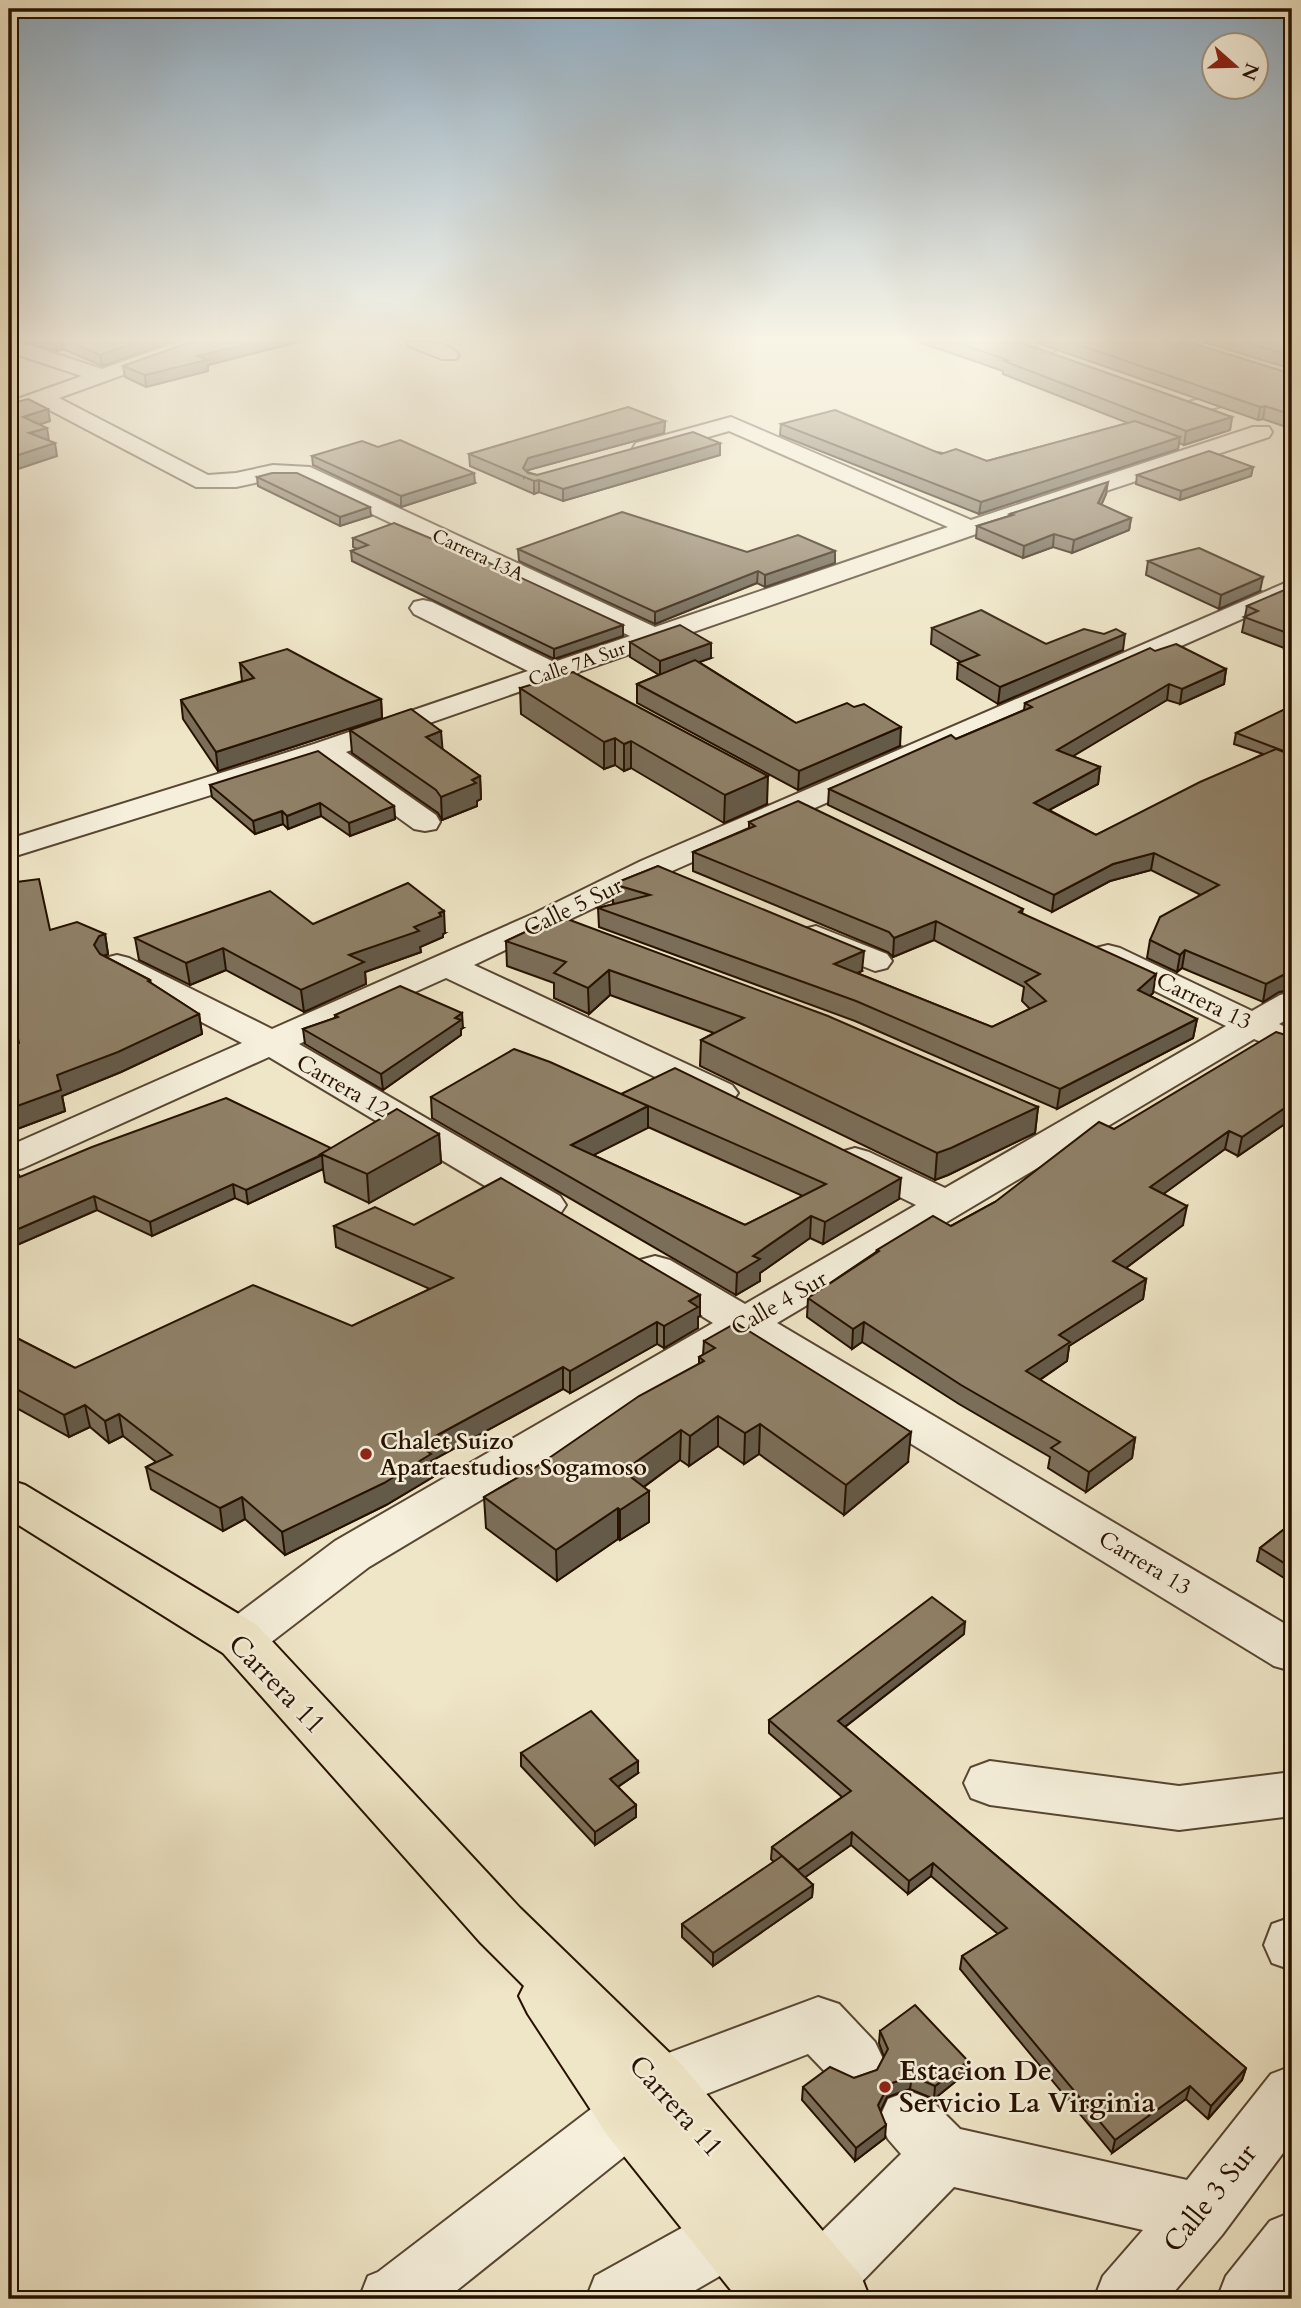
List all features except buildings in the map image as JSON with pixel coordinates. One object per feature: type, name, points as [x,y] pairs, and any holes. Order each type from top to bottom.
[{"type":"main road","name":"Carrera 11","points":[[9,1497],[240,1639],[499,1925],[745,2221],[812,2292]]},
{"type":"street","name":"Carrera 13A","points":[[142,450],[204,482],[236,480],[273,472],[302,472],[654,637]]},
{"type":"street","points":[[627,452],[636,450]]},
{"type":"street","points":[[790,450],[971,528]]},
{"type":"street","name":"Calle 7A Sur","points":[[9,849],[324,750],[971,528],[1224,450]]},
{"type":"street","name":"Calle 5 Sur","points":[[9,1160],[269,1042],[545,922],[652,868],[1292,588]]},
{"type":"street","points":[[424,608],[591,692]]},
{"type":"street","points":[[324,750],[425,822]]},
{"type":"street","points":[[761,785],[835,823]]},
{"type":"street","points":[[652,868],[689,884]]},
{"type":"street","points":[[545,922],[584,936]]},
{"type":"street","points":[[788,925],[875,961]]},
{"type":"street","name":"Carrera 13","points":[[1082,942],[1292,1044]]},
{"type":"street","name":"Carrera 12","points":[[117,965],[269,1042],[579,1224]]},
{"type":"street","points":[[446,965],[634,1051],[747,1107]]},
{"type":"street","name":"Calle 4 Sur","points":[[240,1639],[352,1555],[947,1205],[1054,1124],[1255,1025],[1292,1002]]},
{"type":"street","points":[[822,1144],[947,1205]]},
{"type":"street","points":[[626,1252],[746,1322]]},
{"type":"street","name":"Carrera 13","points":[[746,1322],[1292,1652]]},
{"type":"street","points":[[990,1783],[1179,1808],[1292,1794]]},
{"type":"street","points":[[391,2299],[398,2297],[644,2100],[818,2023],[854,2062]]},
{"type":"street","name":"Calle 3 Sur","points":[[1126,2299],[1200,2213],[1292,2094]]},
{"type":"street","points":[[812,2292],[926,2137],[1200,2213]]},
{"type":"street","points":[[618,2299],[745,2221]]},
{"type":"street","points":[[1249,2299],[1292,2243]]},
{"type":"place","name":"Chalet Suizo Apartaestudios Sogamoso","points":[[366,1454]]},
{"type":"place","name":"Estacion De Servicio La Virginia","points":[[885,2087]]}]
